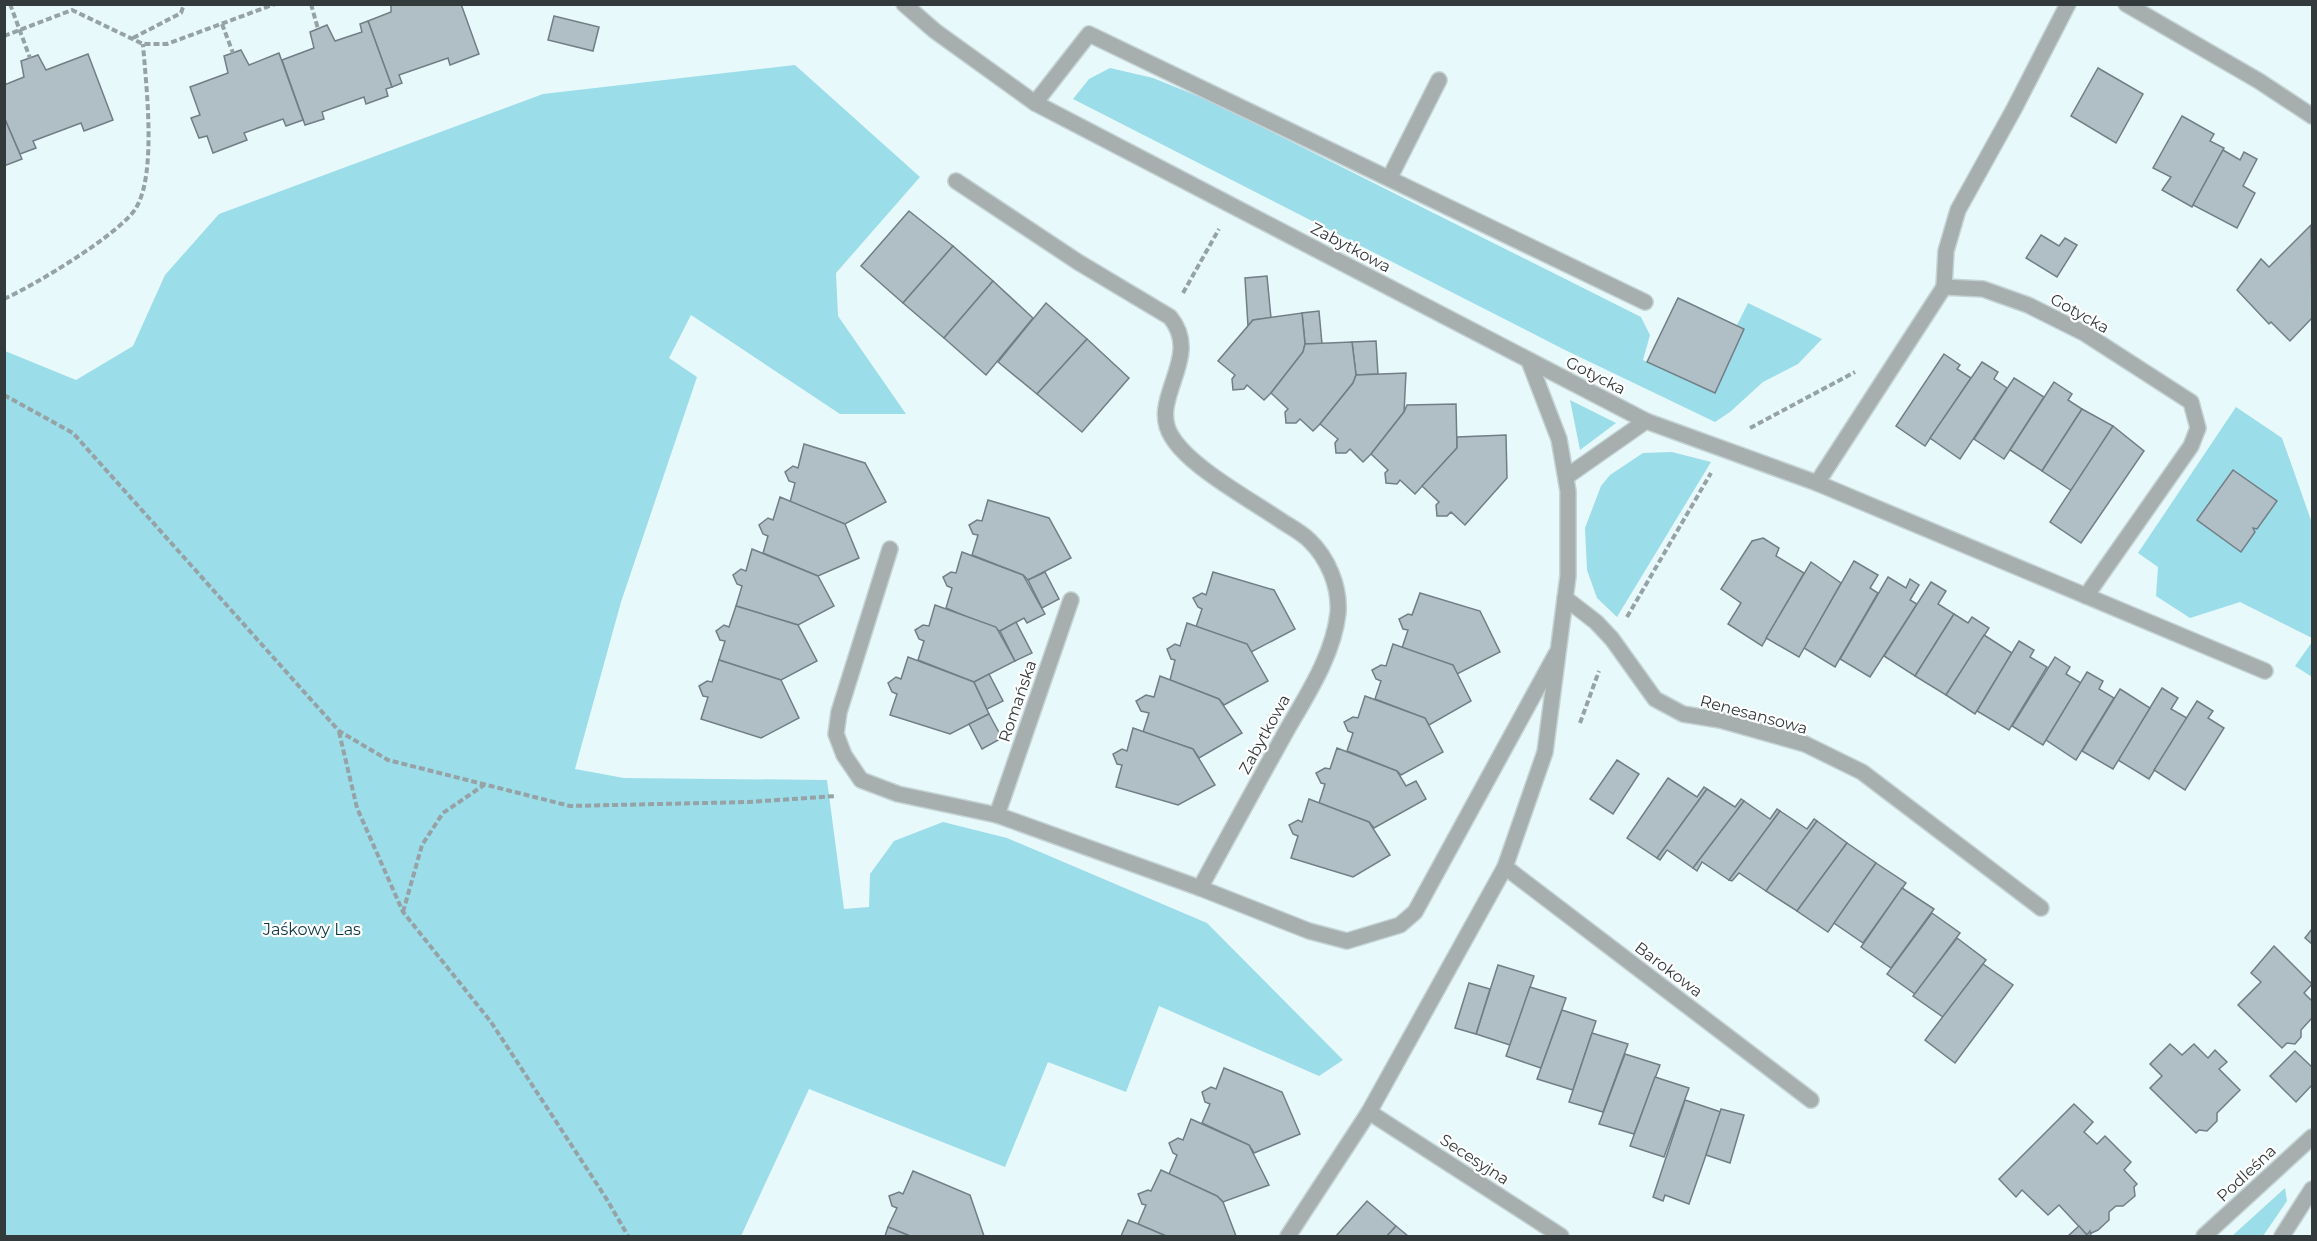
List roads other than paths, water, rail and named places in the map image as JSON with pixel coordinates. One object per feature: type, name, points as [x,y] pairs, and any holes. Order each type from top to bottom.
[{"type":"street","name":"Zabytkowa","points":[[904,4],[935,31],[1035,103],[1529,361]]},
{"type":"street","points":[[1816,483],[1944,288],[1946,251],[1958,210],[2014,109],[2068,4]]},
{"type":"street","points":[[2126,4],[2259,81],[2313,116]]},
{"type":"street","points":[[1035,103],[1089,34],[1390,177],[1645,302]]},
{"type":"street","points":[[1390,177],[1439,80]]},
{"type":"street","name":"Zabytkowa","points":[[956,181],[1078,262],[1170,317],[1177,326],[1182,341],[1180,365],[1168,400],[1166,420],[1170,436],[1188,457],[1309,539],[1327,563],[1337,588],[1338,613],[1322,666],[1200,888]]},
{"type":"street","name":"Gotycka","points":[[1944,288],[1983,289],[2028,305],[2084,333],[2191,402],[2198,429],[2191,446],[2086,596]]},
{"type":"street","points":[[1288,1236],[1369,1112],[1505,867],[1545,752],[1568,576],[1566,477],[1559,439],[1548,403],[1529,361]]},
{"type":"street","name":"Gotycka","points":[[1529,361],[1646,421],[1816,483],[2265,671]]},
{"type":"street","points":[[1566,477],[1646,421]]},
{"type":"street","points":[[890,549],[839,712],[836,734],[844,755],[861,780],[898,794],[997,814],[1200,888],[1309,931],[1347,941],[1400,925],[1414,912],[1556,654]]},
{"type":"street","name":"Renesansowa","points":[[1564,598],[1596,621],[1612,639],[1655,699],[1683,714],[1720,720],[1805,744],[1862,772],[2041,908]]},
{"type":"street","name":"Romańska","points":[[997,814],[1071,600]]},
{"type":"street","name":"Barokowa","points":[[1505,867],[1811,1100]]},
{"type":"street","name":"Secesyjna","points":[[1369,1112],[1561,1236]]},
{"type":"street","name":"Podleśna","points":[[2204,1236],[2313,1137]]},
{"type":"street","points":[[2282,1236],[2313,1189]]},
{"type":"park label","name":"Jaśkowy Las","points":[[312,929]]}]
